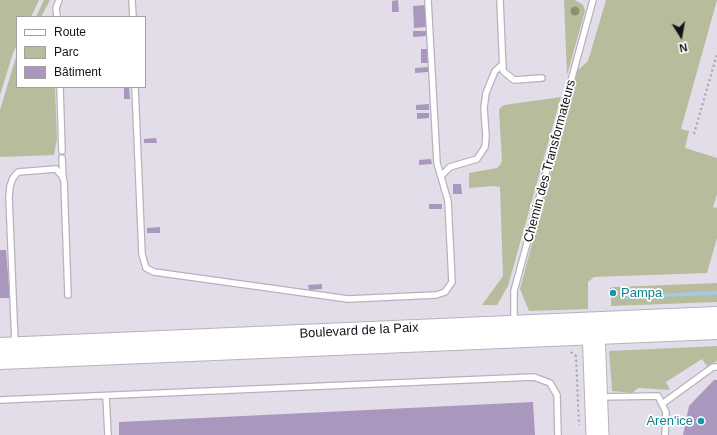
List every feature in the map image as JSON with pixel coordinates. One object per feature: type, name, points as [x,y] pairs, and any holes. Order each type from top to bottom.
[{"type":"main road","name":"Boulevard de la Paix","points":[[8,346],[717,315]]},
{"type":"main road","name":"Boulevard de la Paix","points":[[0,361],[717,331]]},
{"type":"street","points":[[592,435],[596,397],[593,320]]},
{"type":"street","points":[[596,397],[603,435]]},
{"type":"lane","points":[[57,16],[56,8],[59,0]]},
{"type":"lane","points":[[132,0],[133,16]]},
{"type":"lane","points":[[135,88],[142,254],[146,268],[154,272],[348,300],[436,295],[445,292],[452,282],[448,201],[437,163],[428,0]]},
{"type":"lane","points":[[500,0],[503,71],[514,80],[542,78]]},
{"type":"lane","name":"Chemin des Transformateurs","points":[[514,324],[514,291],[593,0]]},
{"type":"lane","points":[[440,176],[450,167],[477,159],[485,147],[486,136],[484,108],[486,93],[495,71],[503,64]]},
{"type":"lane","points":[[60,88],[62,151]]},
{"type":"lane","points":[[62,158],[68,295]]},
{"type":"lane","points":[[8,346],[10,186],[13,178],[18,172],[56,169],[64,181]]},
{"type":"lane","points":[[662,404],[713,367],[717,367]]},
{"type":"lane","points":[[0,400],[534,377],[550,382],[557,395],[558,435]]},
{"type":"lane","points":[[106,396],[108,435]]},
{"type":"lane","points":[[596,397],[658,396],[666,412],[665,435]]},
{"type":"path","points":[[694,134],[717,54]]},
{"type":"path","points":[[571,352],[576,356],[579,427]]},
{"type":"green space","points":[[0,0],[39,0],[31,16],[16,16],[16,47],[0,95]]},
{"type":"green space","points":[[44,0],[50,0],[42,16],[36,16]]},
{"type":"green space","points":[[564,0],[575,0],[583,5],[585,11],[567,75]]},
{"type":"green space","points":[[606,0],[717,0],[681,129],[689,131],[685,148],[717,158],[717,194],[713,207],[717,208],[717,238],[707,273],[594,277],[588,282],[588,309],[529,311],[520,289],[578,70],[588,61]]},
{"type":"green space","points":[[16,57],[16,88],[55,88],[57,139],[54,155],[0,157],[0,110]]},
{"type":"green space","points":[[561,97],[508,286],[497,305],[482,305],[503,276],[500,187],[469,188],[469,173],[497,168],[502,161],[500,108],[504,105]]},
{"type":"green space","points":[[717,283],[717,302],[611,306],[611,297],[616,297],[616,287]]},
{"type":"green space","points":[[717,346],[717,361],[707,366],[702,359],[666,382],[670,390],[638,388],[632,393],[612,391],[609,351]]},
{"type":"building","points":[[398,0],[399,12],[392,12],[392,1]]},
{"type":"building","points":[[426,5],[427,27],[414,28],[413,6]]},
{"type":"building","points":[[413,31],[426,31],[426,36],[413,37]]},
{"type":"building","points":[[421,49],[428,49],[428,63],[421,63]]},
{"type":"building","points":[[428,67],[428,72],[415,73],[415,68]]},
{"type":"building","points":[[124,88],[129,88],[130,99],[124,99]]},
{"type":"building","points":[[429,104],[429,110],[416,110],[416,105]]},
{"type":"building","points":[[417,113],[429,113],[429,118],[417,119]]},
{"type":"building","points":[[156,138],[157,143],[144,143],[144,139]]},
{"type":"building","points":[[431,159],[432,164],[419,165],[419,160]]},
{"type":"building","points":[[453,184],[461,184],[462,194],[453,194]]},
{"type":"building","points":[[429,204],[442,204],[442,209],[429,209]]},
{"type":"building","points":[[160,227],[160,233],[147,233],[147,228]]},
{"type":"building","points":[[0,250],[6,250],[10,298],[0,298]]},
{"type":"building","points":[[322,284],[322,289],[309,290],[308,285]]},
{"type":"building","name":"Pampa","points":[[616,287],[616,297],[611,297],[610,288]]},
{"type":"building","name":"Aren'ice","points":[[714,380],[717,380],[717,435],[683,435],[689,406]]},
{"type":"building","points":[[533,402],[535,435],[119,435],[119,422]]},
{"type":"waterway","points":[[622,297],[717,293]]},
{"type":"place","name":"Pampa","points":[[613,293]]},
{"type":"place","name":"Aren'ice","points":[[701,421]]}]
